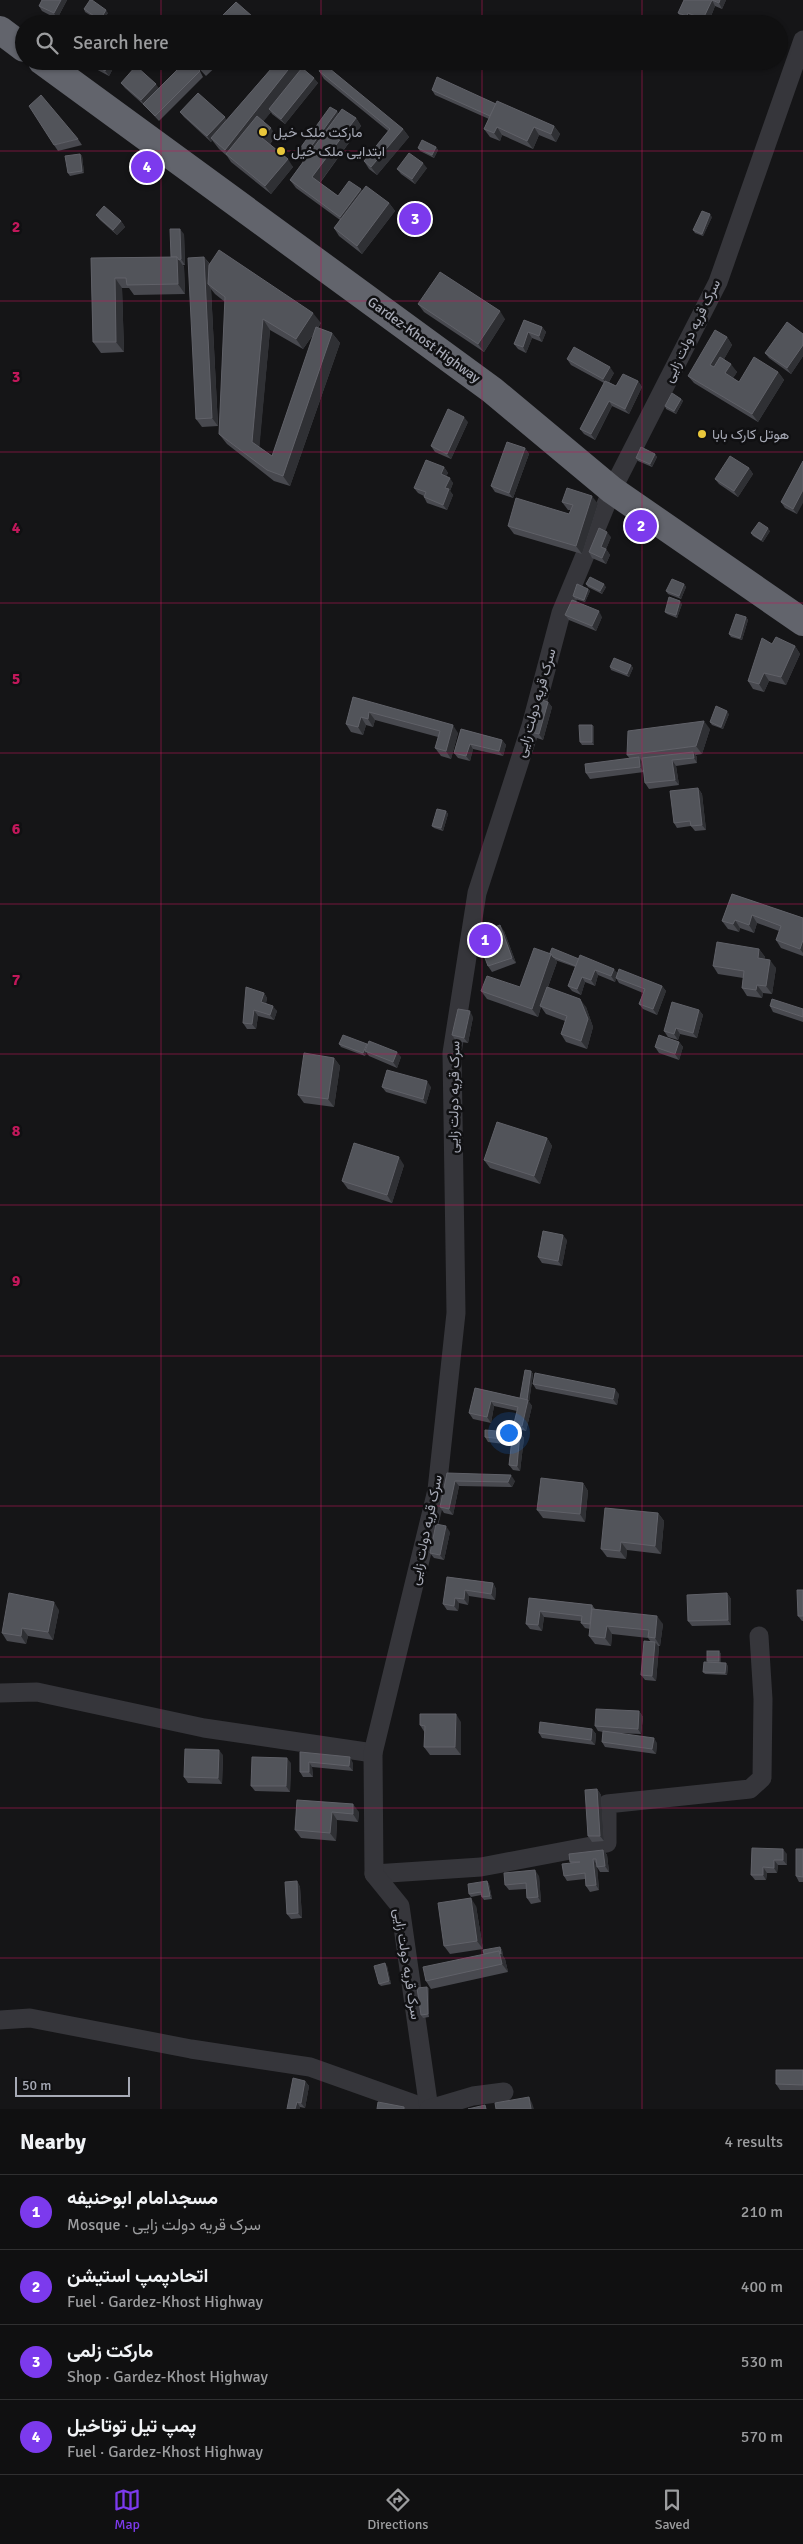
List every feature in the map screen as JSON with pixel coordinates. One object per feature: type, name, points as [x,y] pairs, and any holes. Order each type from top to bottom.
[{"type":"highway","points":[[0,30],[15,41]]},
{"type":"highway","name":"Gardez-Khost Highway","points":[[54,70],[492,390],[612,490],[803,622]]},
{"type":"street","name":"سرک قریه دولت زایی","points":[[429,2109],[400,1906],[374,1874],[373,1753],[436,1490],[456,1313],[452,1053],[477,893],[531,726],[560,613],[612,490],[718,282],[803,40]]},
{"type":"street","points":[[374,1874],[481,1867],[607,1843],[607,1804],[750,1789],[762,1778],[763,1699],[759,1636]]},
{"type":"street","points":[[0,1693],[36,1692],[204,1728],[373,1753]]},
{"type":"street","points":[[0,2020],[30,2018],[191,2048],[310,2067],[429,2109],[474,2096],[504,2092]]},
{"type":"building","points":[[42,0],[61,0],[54,13],[39,6]]},
{"type":"building","points":[[92,0],[106,10],[103,15],[93,15],[84,9]]},
{"type":"building","points":[[684,0],[712,0],[705,15],[688,13],[684,15],[678,13]]},
{"type":"building","points":[[236,2],[251,15],[223,15]]},
{"type":"building","points":[[132,70],[140,70],[156,84],[141,100],[121,83]]},
{"type":"building","points":[[177,70],[200,71],[155,116],[143,104]]},
{"type":"building","points":[[270,70],[288,70],[225,150],[211,138]]},
{"type":"building","points":[[300,70],[304,70],[314,78],[281,119],[269,109]]},
{"type":"building","points":[[331,70],[403,129],[371,167],[364,161],[390,129],[319,71]]},
{"type":"building","points":[[437,77],[496,104],[490,116],[432,90]]},
{"type":"building","points":[[198,93],[225,117],[207,136],[180,112]]},
{"type":"building","points":[[41,95],[78,139],[54,145],[29,106]]},
{"type":"building","points":[[497,101],[554,126],[551,134],[534,127],[527,141],[497,127],[494,133],[484,129]]},
{"type":"building","points":[[330,107],[337,111],[302,159],[296,154]]},
{"type":"building","points":[[342,109],[356,118],[312,177],[338,196],[349,181],[361,189],[340,217],[290,180]]},
{"type":"building","points":[[257,116],[271,128],[262,138],[288,159],[265,186],[226,154]]},
{"type":"building","points":[[422,140],[436,147],[432,155],[418,148]]},
{"type":"building","points":[[409,153],[423,163],[412,179],[397,169]]},
{"type":"building","points":[[80,154],[82,171],[68,173],[65,156]]},
{"type":"building","points":[[366,186],[389,203],[357,246],[334,228]]},
{"type":"building","points":[[104,206],[121,221],[113,230],[96,215]]},
{"type":"building","points":[[702,211],[710,214],[702,234],[693,230]]},
{"type":"building","points":[[170,229],[180,229],[181,259],[179,260],[177,257],[171,257]]},
{"type":"building","points":[[219,250],[313,313],[296,339],[263,319],[252,442],[272,456],[316,327],[332,333],[283,476],[267,470],[219,434],[225,297],[208,284],[209,265]]},
{"type":"building","points":[[177,257],[178,284],[127,285],[126,278],[115,278],[116,342],[93,342],[91,258]]},
{"type":"building","points":[[204,257],[212,418],[196,419],[188,258]]},
{"type":"building","points":[[440,272],[500,311],[478,344],[418,304]]},
{"type":"building","points":[[524,320],[542,327],[539,336],[528,332],[523,347],[514,344]]},
{"type":"building","points":[[787,322],[803,334],[803,345],[787,368],[765,353]]},
{"type":"building","points":[[715,330],[727,337],[710,365],[714,367],[720,357],[731,364],[725,373],[739,382],[754,357],[778,372],[752,414],[688,376]]},
{"type":"building","points":[[574,347],[610,367],[603,379],[567,359]]},
{"type":"building","points":[[623,374],[638,381],[625,409],[609,401],[591,434],[580,429],[605,381],[616,386]]},
{"type":"building","points":[[672,393],[681,399],[674,411],[665,406]]},
{"type":"building","points":[[448,409],[464,417],[447,454],[431,446]]},
{"type":"building","points":[[507,442],[525,448],[509,493],[491,486]]},
{"type":"building","points":[[641,447],[655,454],[650,464],[636,458]]},
{"type":"building","points":[[730,456],[749,468],[734,491],[715,479]]},
{"type":"building","points":[[426,460],[444,467],[441,474],[450,478],[445,488],[449,489],[443,505],[424,497],[426,492],[414,488]]},
{"type":"building","points":[[803,461],[803,490],[793,509],[781,502]]},
{"type":"building","points":[[567,488],[592,496],[576,546],[508,526],[516,498],[569,514],[573,505],[562,502]]},
{"type":"building","points":[[759,522],[768,528],[761,540],[751,533]]},
{"type":"building","points":[[599,528],[607,532],[601,547],[606,549],[602,558],[589,552]]},
{"type":"building","points":[[590,577],[604,584],[600,591],[586,584]]},
{"type":"building","points":[[672,579],[684,584],[679,596],[666,591]]},
{"type":"building","points":[[577,584],[588,589],[584,600],[573,596]]},
{"type":"building","points":[[669,597],[680,601],[676,615],[665,612]]},
{"type":"building","points":[[572,600],[599,611],[592,626],[565,615]]},
{"type":"building","points":[[736,614],[746,617],[740,638],[729,634]]},
{"type":"building","points":[[776,637],[795,646],[781,677],[764,673],[759,684],[748,681],[762,638],[772,644]]},
{"type":"building","points":[[614,658],[631,665],[627,674],[610,667]]},
{"type":"building","points":[[353,697],[453,725],[446,751],[435,748],[440,731],[369,712],[368,719],[361,717],[358,727],[346,724]]},
{"type":"building","points":[[539,699],[548,702],[539,734],[530,732]]},
{"type":"building","points":[[716,706],[727,711],[721,727],[710,722]]},
{"type":"building","points":[[704,721],[696,746],[627,755],[628,731]]},
{"type":"building","points":[[579,725],[592,725],[592,742],[580,742]]},
{"type":"building","points":[[461,729],[502,740],[499,751],[470,744],[466,756],[454,753]]},
{"type":"building","points":[[693,752],[694,758],[672,760],[675,780],[645,783],[642,758]]},
{"type":"building","points":[[639,757],[640,767],[586,773],[585,764]]},
{"type":"building","points":[[698,788],[702,825],[691,826],[690,821],[674,823],[670,791]]},
{"type":"building","points":[[437,809],[446,811],[441,828],[432,826]]},
{"type":"building","points":[[732,894],[803,918],[803,940],[800,949],[776,940],[781,926],[752,915],[749,925],[735,920],[733,924],[722,921]]},
{"type":"building","points":[[500,925],[512,958],[488,966],[476,934]]},
{"type":"building","points":[[717,942],[759,949],[758,958],[770,960],[766,986],[757,985],[756,990],[742,988],[744,971],[713,966]]},
{"type":"building","points":[[534,948],[551,954],[532,1009],[481,991],[487,976],[520,987]]},
{"type":"building","points":[[552,948],[579,959],[576,966],[553,957],[550,953]]},
{"type":"building","points":[[580,955],[614,969],[611,976],[595,970],[591,980],[582,977],[577,989],[568,986]]},
{"type":"building","points":[[619,969],[662,986],[653,1009],[639,1004],[645,989],[616,978]]},
{"type":"building","points":[[246,987],[264,993],[261,1002],[273,1006],[270,1015],[254,1010],[252,1024],[243,1023]]},
{"type":"building","points":[[547,987],[580,999],[588,1019],[581,1041],[561,1034],[567,1016],[540,1006]]},
{"type":"building","points":[[772,999],[803,1009],[803,1017],[770,1006]]},
{"type":"building","points":[[672,1002],[699,1010],[693,1033],[676,1028],[674,1034],[664,1031]]},
{"type":"building","points":[[458,1009],[470,1011],[464,1038],[452,1035]]},
{"type":"building","points":[[343,1035],[367,1044],[363,1053],[339,1044]]},
{"type":"building","points":[[659,1035],[679,1042],[675,1054],[655,1047]]},
{"type":"building","points":[[369,1041],[397,1052],[393,1062],[365,1051]]},
{"type":"building","points":[[304,1053],[334,1058],[328,1099],[298,1095]]},
{"type":"building","points":[[387,1070],[427,1081],[423,1099],[382,1087]]},
{"type":"building","points":[[497,1122],[547,1138],[534,1176],[484,1160]]},
{"type":"building","points":[[354,1143],[399,1157],[387,1195],[342,1181]]},
{"type":"building","points":[[543,1231],[563,1235],[558,1261],[538,1257]]},
{"type":"building","points":[[525,1370],[531,1371],[527,1400],[520,1398]]},
{"type":"building","points":[[535,1373],[615,1389],[613,1399],[533,1384]]},
{"type":"building","points":[[475,1388],[528,1400],[522,1426],[514,1423],[518,1407],[491,1401],[487,1417],[469,1413]]},
{"type":"building","points":[[485,1430],[520,1433],[517,1466],[509,1465],[512,1440],[485,1437]]},
{"type":"building","points":[[447,1473],[511,1475],[508,1482],[455,1481],[449,1509],[440,1507]]},
{"type":"building","points":[[541,1478],[583,1483],[580,1514],[537,1510]]},
{"type":"building","points":[[605,1508],[658,1513],[655,1546],[621,1542],[620,1551],[601,1549]]},
{"type":"building","points":[[436,1524],[446,1526],[440,1555],[430,1553]]},
{"type":"building","points":[[447,1577],[493,1583],[491,1594],[465,1590],[464,1599],[455,1598],[454,1606],[443,1604]]},
{"type":"building","points":[[797,1590],[803,1590],[803,1616],[798,1616]]},
{"type":"building","points":[[9,1593],[54,1602],[48,1632],[22,1628],[21,1636],[2,1633]]},
{"type":"building","points":[[727,1593],[728,1620],[688,1621],[687,1595]]},
{"type":"building","points":[[529,1598],[592,1605],[590,1624],[581,1623],[582,1616],[540,1611],[538,1625],[526,1624]]},
{"type":"building","points":[[592,1609],[657,1616],[655,1638],[648,1637],[649,1630],[607,1626],[605,1638],[589,1636]]},
{"type":"building","points":[[644,1641],[655,1642],[652,1676],[641,1675]]},
{"type":"building","points":[[707,1651],[719,1651],[719,1661],[707,1661]]},
{"type":"building","points":[[704,1662],[726,1663],[725,1673],[703,1672]]},
{"type":"building","points":[[596,1709],[639,1711],[638,1729],[595,1726]]},
{"type":"building","points":[[420,1714],[456,1714],[455,1747],[424,1747],[425,1726],[420,1725]]},
{"type":"building","points":[[540,1722],[592,1729],[591,1740],[539,1733]]},
{"type":"building","points":[[603,1731],[654,1738],[652,1749],[602,1742]]},
{"type":"building","points":[[185,1749],[219,1750],[218,1778],[184,1777]]},
{"type":"building","points":[[300,1752],[350,1757],[349,1766],[309,1762],[309,1772],[300,1772]]},
{"type":"building","points":[[252,1757],[287,1758],[286,1786],[251,1786]]},
{"type":"building","points":[[597,1789],[600,1836],[588,1836],[585,1790]]},
{"type":"building","points":[[297,1800],[353,1804],[353,1814],[332,1812],[330,1833],[295,1830]]},
{"type":"building","points":[[752,1848],[783,1849],[783,1860],[774,1860],[774,1868],[763,1867],[763,1875],[751,1875]]},
{"type":"building","points":[[796,1849],[803,1849],[803,1877],[796,1876]]},
{"type":"building","points":[[603,1850],[605,1866],[597,1867],[596,1859],[593,1859],[596,1885],[586,1886],[585,1873],[564,1876],[562,1864],[580,1862],[570,1862],[569,1854]]},
{"type":"building","points":[[535,1870],[538,1897],[527,1898],[526,1883],[505,1885],[504,1873]]},
{"type":"building","points":[[297,1881],[298,1913],[287,1914],[285,1882]]},
{"type":"building","points":[[487,1881],[490,1896],[482,1897],[481,1892],[469,1894],[468,1884]]},
{"type":"building","points":[[471,1898],[477,1941],[444,1946],[438,1903]]},
{"type":"building","points":[[500,1947],[501,1954],[499,1951],[484,1954],[483,1950]]},
{"type":"building","points":[[499,1951],[502,1964],[426,1981],[423,1967]]},
{"type":"building","points":[[385,1963],[389,1981],[379,1984],[374,1966]]},
{"type":"building","points":[[427,1987],[428,2014],[421,2015],[417,1988]]},
{"type":"building","points":[[776,2070],[803,2070],[803,2085],[776,2084]]},
{"type":"building","points":[[293,2078],[305,2081],[301,2103],[297,2102],[295,2109],[287,2109]]},
{"type":"building","points":[[529,2097],[531,2109],[496,2109],[495,2103]]},
{"type":"building","points":[[378,2102],[404,2107],[404,2109],[377,2109]]},
{"type":"building","points":[[485,2105],[486,2109],[468,2109]]},
{"type":"place","name":"مارکت ملک خیل","points":[[263,132]]},
{"type":"place","name":"ابتدایی ملک خیل","points":[[281,151]]},
{"type":"place","name":"پمپ تیل توتاخیل","points":[[147,167]]},
{"type":"place","name":"مارکت زلمی","points":[[415,219]]},
{"type":"place","name":"هوتل کارک بابا","points":[[702,434]]},
{"type":"place","name":"اتحادپمپ استیشن","points":[[641,526]]},
{"type":"place","name":"مسجدامام ابوحنیفه","points":[[485,940]]}]
